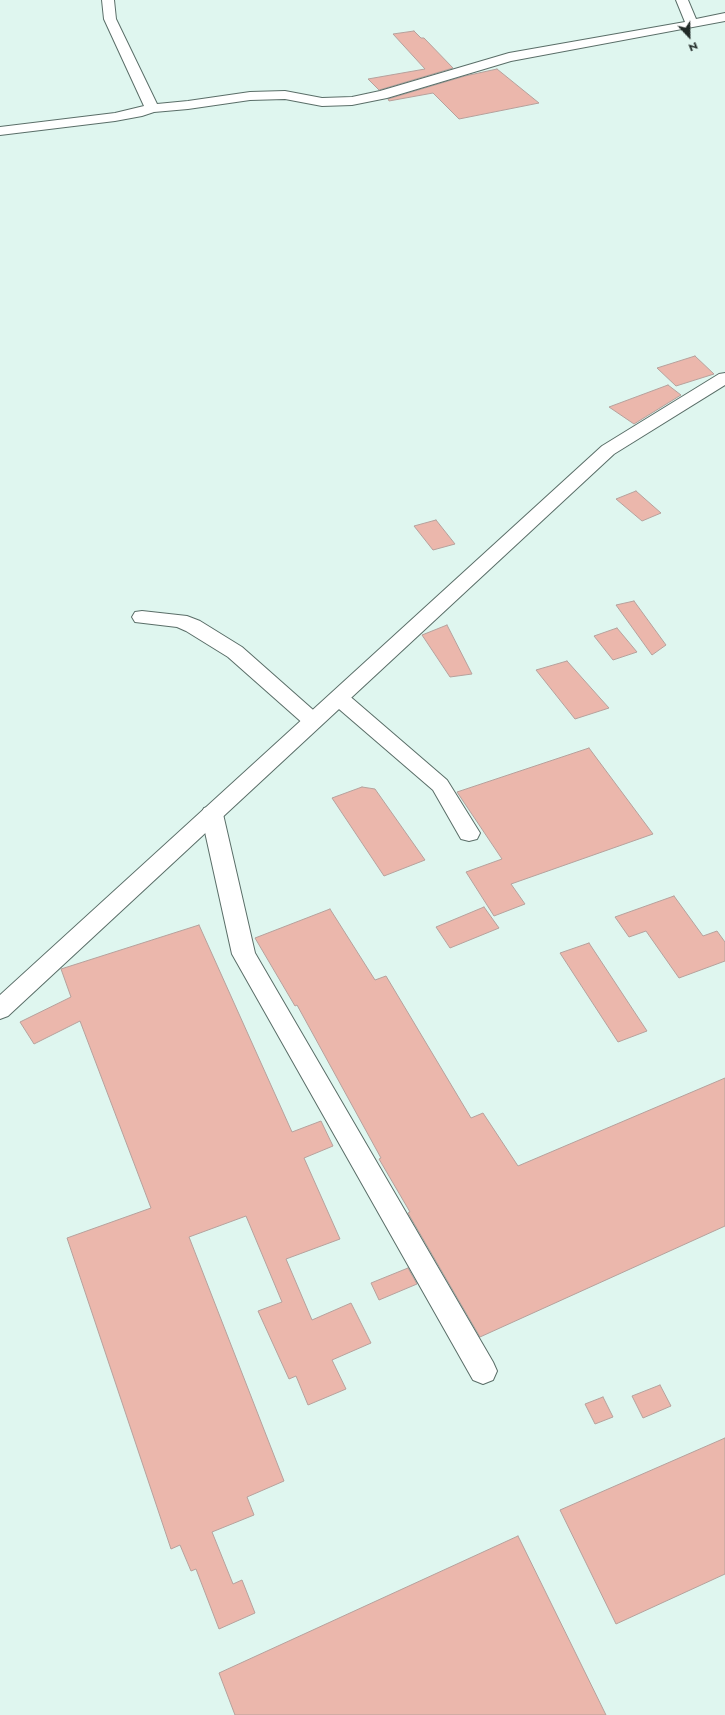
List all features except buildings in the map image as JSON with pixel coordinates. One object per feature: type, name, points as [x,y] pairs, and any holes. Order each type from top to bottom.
[{"type":"street","points":[[108,0],[110,19],[124,52],[152,108]]},
{"type":"street","points":[[682,0],[692,24]]},
{"type":"street","points":[[0,131],[77,120],[115,117],[142,112],[152,108],[188,105],[250,96],[284,95],[322,102],[352,101],[382,95],[510,57],[725,17]]},
{"type":"street","points":[[0,1009],[608,450],[725,378]]},
{"type":"street","points":[[142,617],[180,621],[193,626],[235,652],[313,721]]},
{"type":"street","points":[[339,698],[440,785],[469,833]]},
{"type":"street","points":[[212,814],[244,954],[483,1372]]}]
